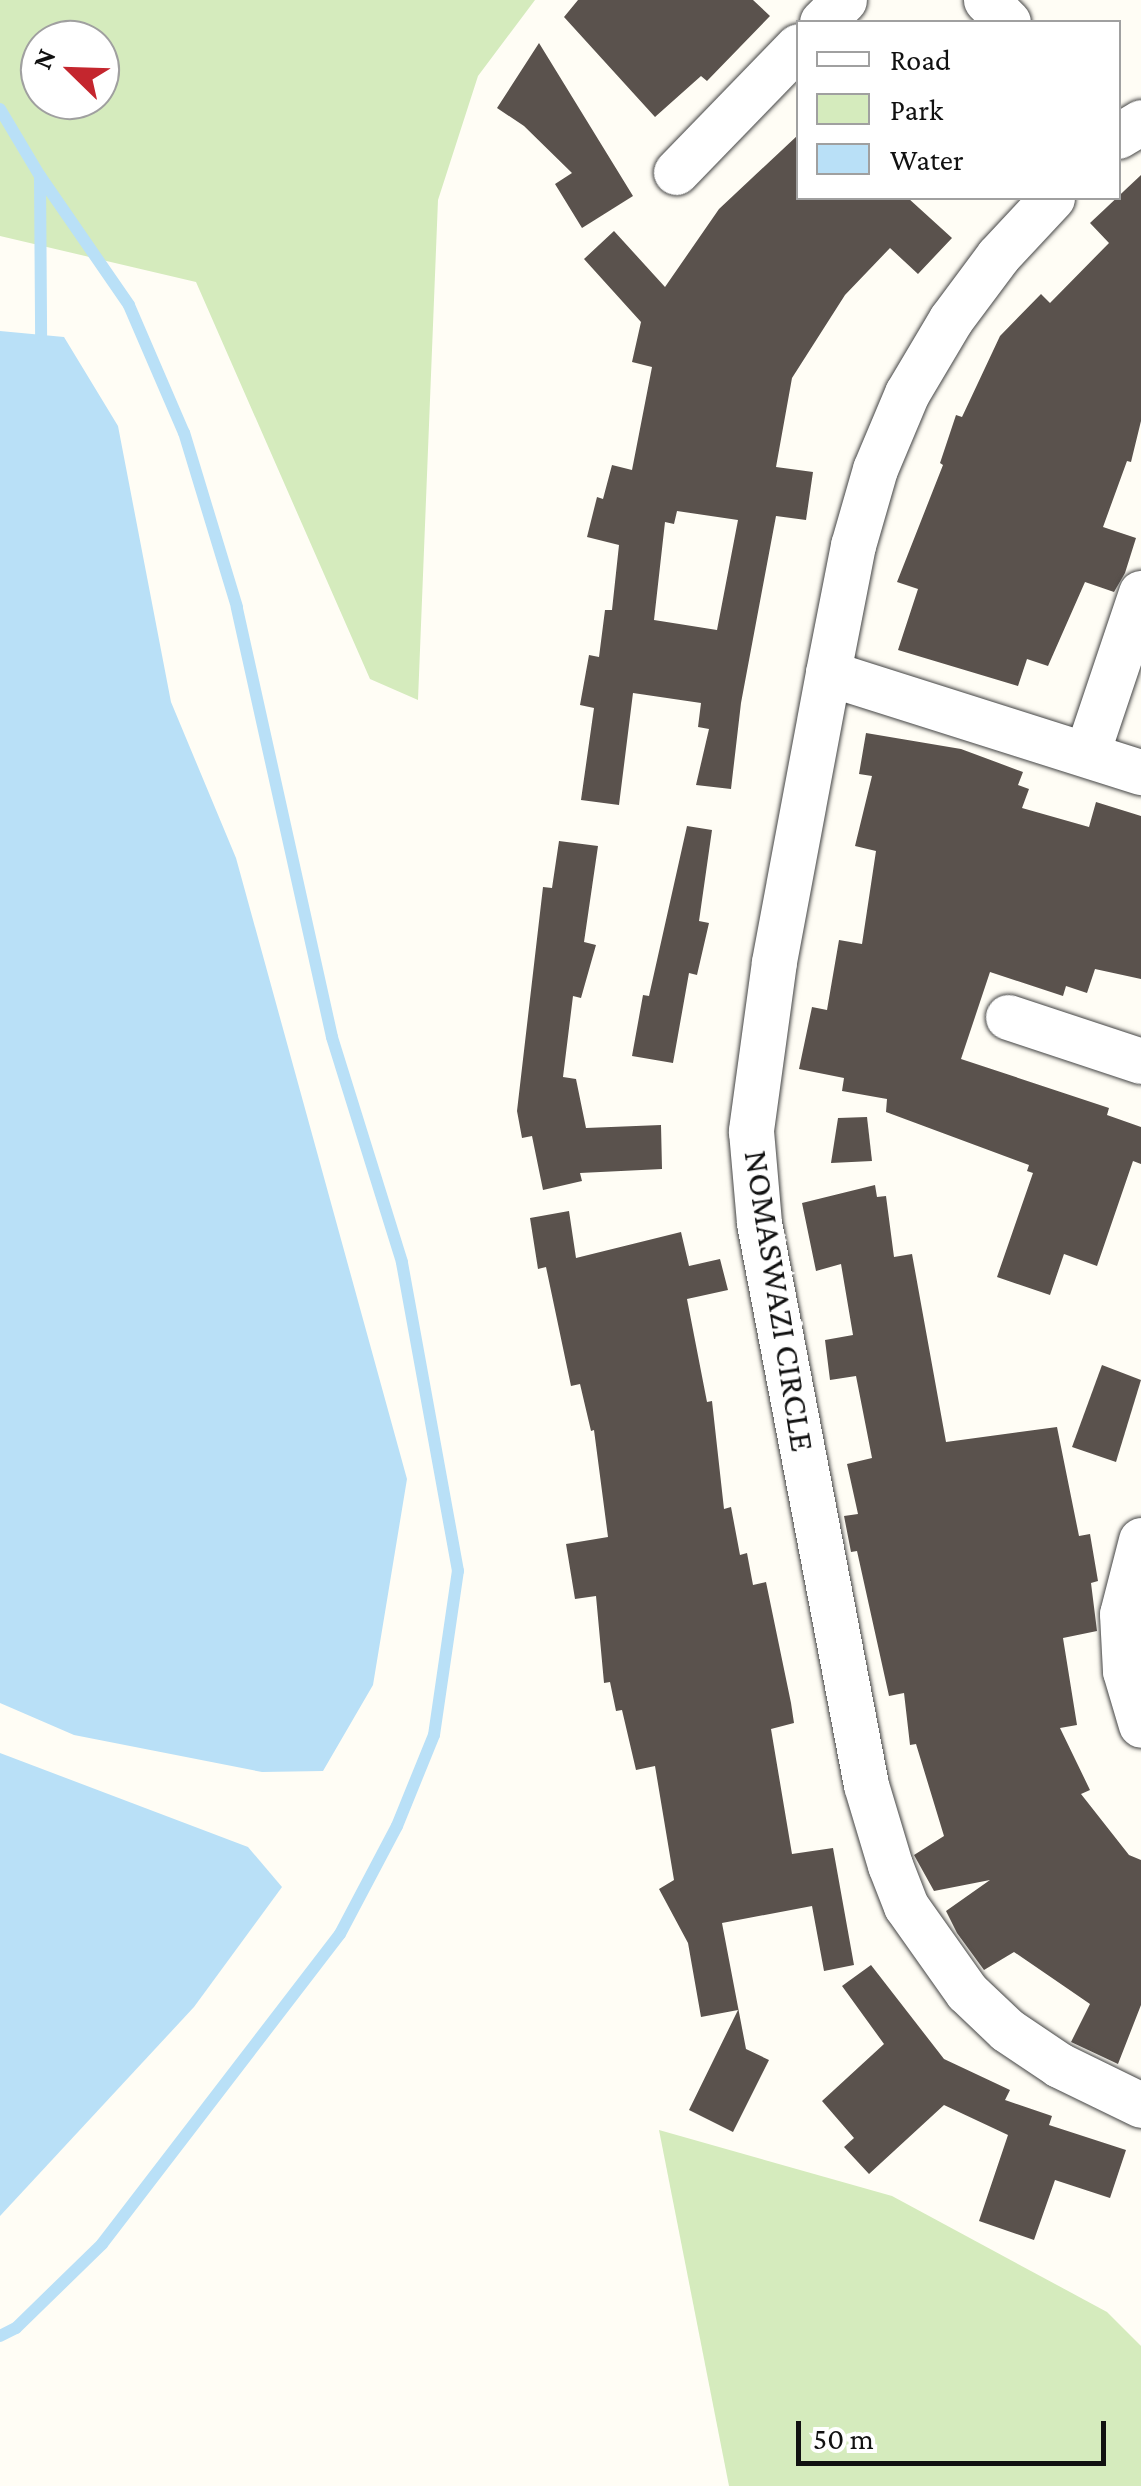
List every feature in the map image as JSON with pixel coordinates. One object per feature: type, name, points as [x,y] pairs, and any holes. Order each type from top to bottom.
[{"type":"street","points":[[824,20],[844,0]]},
{"type":"street","points":[[986,0],[1006,20]]},
{"type":"street","points":[[676,172],[796,48]]},
{"type":"street","name":"NOMASWAZI CIRCLE","points":[[1050,200],[998,256],[951,319],[907,394],[875,469],[854,545],[828,673],[774,962],[750,1131],[759,1222],[866,1785],[906,1906],[967,1992],[1007,2030],[1059,2065],[1141,2105]]},
{"type":"street","points":[[1087,753],[1141,593]]},
{"type":"street","points":[[828,673],[1141,772]]},
{"type":"street","points":[[1008,1016],[1141,1061]]},
{"type":"street","points":[[1141,1540],[1122,1614],[1125,1671],[1141,1725]]},
{"type":"green space","points":[[0,0],[535,0],[478,76],[438,200],[418,700],[370,679],[196,282],[0,236]]},
{"type":"green space","points":[[659,2130],[892,2196],[1107,2312],[1141,2346],[1141,2486],[729,2486]]},
{"type":"water","points":[[0,331],[64,337],[118,426],[171,702],[236,858],[407,1479],[373,1685],[323,1771],[262,1772],[74,1735],[0,1703]]},
{"type":"water","points":[[0,1753],[248,1847],[282,1887],[194,2007],[0,2216]]},
{"type":"building","points":[[578,0],[753,0],[770,16],[707,81],[701,76],[655,117],[564,17]]},
{"type":"building","points":[[539,43],[633,196],[582,228],[555,184],[572,173],[524,126],[497,108]]},
{"type":"building","points":[[796,137],[796,200],[910,200],[952,238],[918,274],[890,248],[845,295],[792,378],[776,467],[813,472],[806,520],[776,516],[741,703],[731,789],[696,785],[709,729],[698,727],[701,703],[633,693],[619,805],[581,800],[594,708],[580,705],[589,655],[599,657],[605,610],[612,610],[619,545],[587,537],[597,497],[603,499],[612,465],[632,470],[652,367],[632,362],[641,322],[584,259],[614,231],[665,287],[719,209]],"holes":[[[677,511],[738,520],[717,630],[654,620],[665,522],[674,524]]]},
{"type":"building","points":[[1141,175],[1141,421],[1131,462],[1127,461],[1103,527],[1136,538],[1125,573],[1114,592],[1085,582],[1048,666],[1027,659],[1018,686],[898,650],[918,589],[897,582],[943,465],[940,463],[956,415],[962,417],[1000,336],[1041,294],[1050,303],[1109,243],[1090,223],[1114,200],[1121,200],[1121,194]]},
{"type":"building","points":[[866,733],[961,749],[1023,772],[1018,785],[1029,789],[1022,808],[1089,827],[1096,802],[1141,816],[1141,979],[1095,969],[1087,993],[1066,986],[1063,996],[990,972],[961,1059],[1109,1108],[1107,1115],[1141,1127],[1141,1164],[1133,1161],[1097,1266],[1064,1254],[1050,1295],[997,1277],[1033,1173],[1027,1171],[1029,1165],[886,1112],[887,1099],[842,1091],[844,1078],[799,1069],[812,1007],[827,1010],[839,940],[862,944],[876,851],[855,846],[872,776],[859,774]]},
{"type":"building","points":[[687,826],[712,830],[699,921],[709,923],[697,975],[689,973],[673,1063],[632,1056],[643,995],[649,996]]},
{"type":"building","points":[[559,841],[598,846],[584,942],[596,945],[581,998],[573,996],[563,1077],[576,1079],[586,1128],[661,1125],[662,1169],[580,1173],[582,1181],[543,1190],[532,1136],[522,1138],[517,1111],[543,887],[552,888]]},
{"type":"building","points":[[867,1117],[872,1161],[831,1163],[838,1118]]},
{"type":"building","points":[[875,1185],[877,1197],[886,1196],[894,1257],[912,1254],[946,1442],[1057,1427],[1079,1536],[1090,1534],[1098,1581],[1091,1583],[1097,1631],[1063,1638],[1077,1725],[1060,1728],[1090,1790],[1081,1794],[1129,1855],[1141,1860],[1141,2005],[1118,2064],[1071,2042],[1090,2004],[1014,1952],[984,1970],[957,1933],[946,1911],[990,1880],[934,1891],[914,1855],[944,1836],[916,1744],[910,1745],[904,1693],[889,1696],[857,1551],[851,1552],[844,1516],[858,1514],[847,1464],[872,1458],[856,1376],[830,1380],[825,1340],[853,1335],[841,1264],[816,1271],[802,1203]]},
{"type":"building","points":[[569,1211],[576,1258],[681,1232],[689,1266],[720,1259],[728,1290],[687,1299],[707,1402],[712,1401],[724,1509],[731,1507],[740,1555],[747,1553],[753,1585],[766,1582],[791,1703],[794,1723],[771,1729],[792,1854],[833,1848],[854,1965],[824,1971],[812,1906],[722,1923],[746,2049],[769,2060],[733,2132],[689,2110],[738,2010],[701,2017],[688,1943],[659,1889],[674,1880],[655,1766],[636,1770],[622,1710],[616,1711],[610,1682],[604,1683],[596,1596],[575,1599],[566,1544],[608,1537],[594,1430],[591,1431],[580,1384],[571,1386],[546,1267],[538,1269],[530,1218]]},
{"type":"building","points":[[1102,1365],[1141,1380],[1116,1462],[1072,1447]]},
{"type":"building","points":[[871,1965],[944,2059],[1010,2090],[1005,2100],[1052,2116],[1049,2125],[1126,2150],[1110,2198],[1055,2180],[1034,2240],[979,2221],[1008,2135],[944,2105],[869,2174],[844,2147],[854,2138],[822,2101],[884,2044],[842,1986]]},
{"type":"waterway","points":[[0,109],[40,176],[41,335]]},
{"type":"waterway","points":[[0,2336],[16,2328],[102,2244],[340,1934],[397,1826],[434,1735],[458,1571],[402,1262],[332,1037],[237,607],[184,433],[129,305],[40,176]]}]
